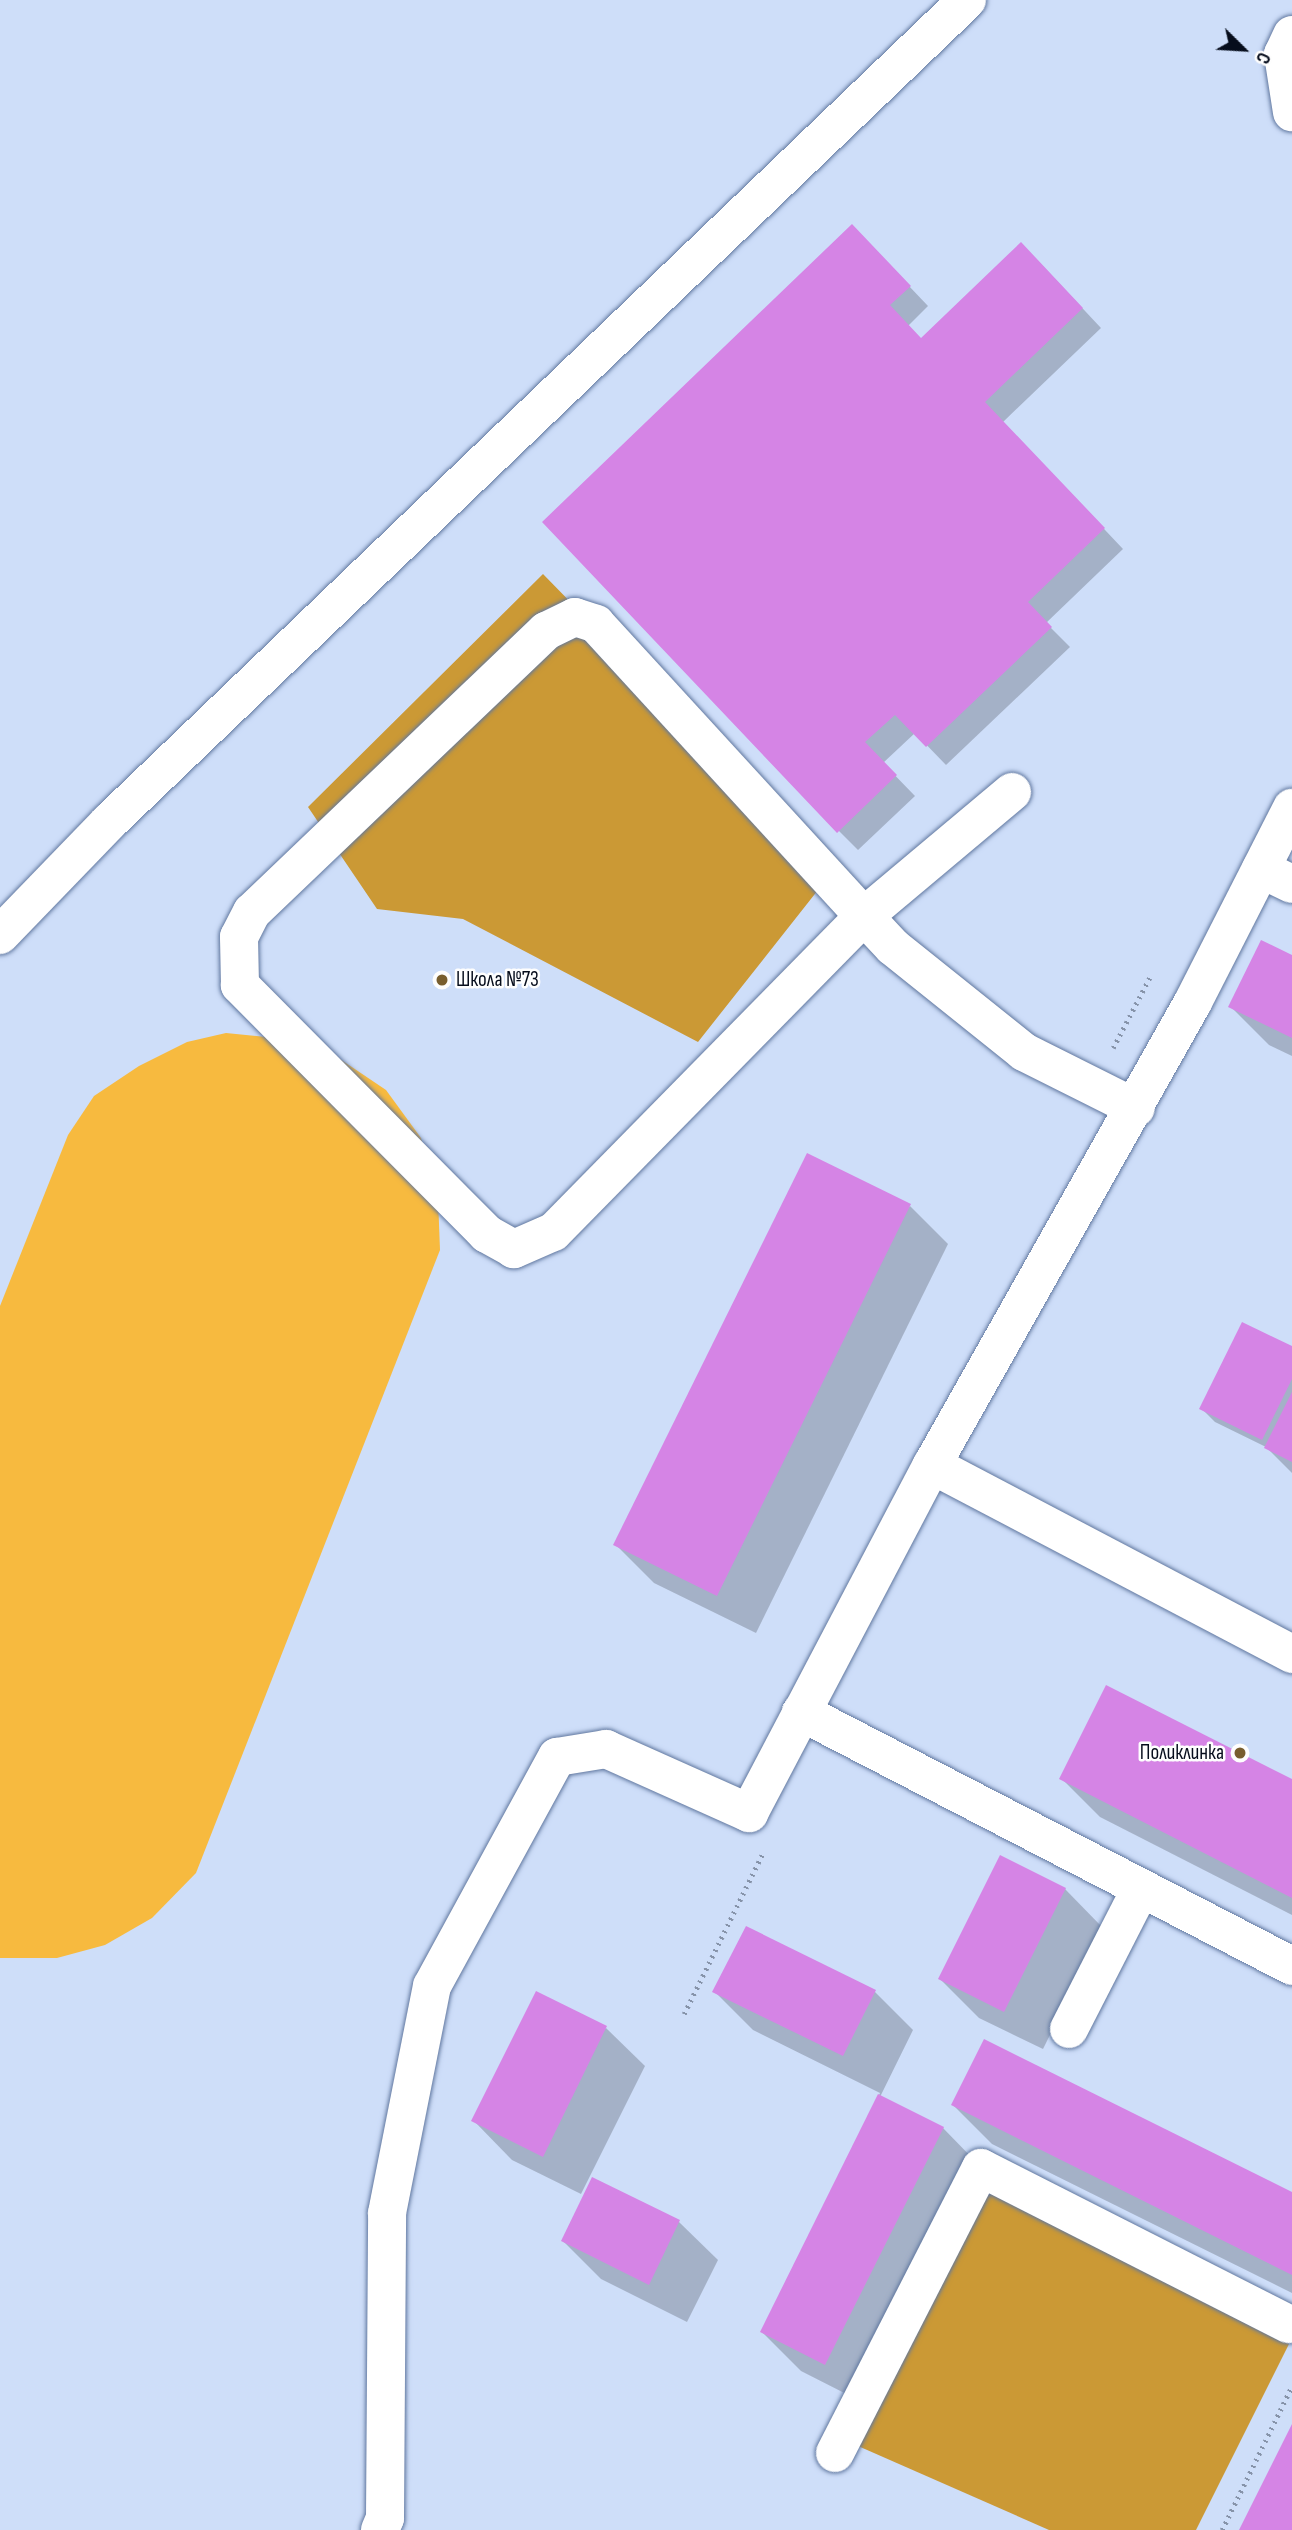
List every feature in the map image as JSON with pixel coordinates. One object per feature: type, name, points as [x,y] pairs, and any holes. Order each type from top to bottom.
[{"type":"street","points":[[0,935],[109,822],[967,0]]},
{"type":"street","points":[[1292,36],[1283,54],[1292,112]]},
{"type":"street","points":[[1012,792],[864,916],[553,1232],[514,1249],[486,1234],[240,985],[239,937],[252,912],[546,631],[575,617],[596,624],[864,916],[894,947],[1024,1052],[1136,1108]]},
{"type":"street","points":[[380,2530],[385,2518],[387,2213],[432,1986],[557,1757],[606,1749],[750,1813],[932,1465],[1136,1108],[1276,877],[1292,808]]},
{"type":"street","points":[[932,1465],[1292,1654]]},
{"type":"street","points":[[801,1712],[1292,1966]]},
{"type":"street","points":[[1069,2029],[1141,1888]]},
{"type":"street","points":[[835,2453],[981,2168],[1289,2324]]},
{"type":"path","points":[[684,2014],[768,1843]]},
{"type":"path","points":[[1222,2530],[1292,2386]]},
{"type":"shaded area","points":[[543,574],[833,871],[698,1042],[463,919],[377,909],[308,807]]},
{"type":"shaded area","points":[[226,1033],[286,1039],[340,1059],[386,1090],[421,1138],[438,1198],[440,1250],[196,1873],[152,1918],[105,1945],[57,1958],[0,1958],[0,1306],[68,1135],[94,1096],[139,1066],[187,1042]]},
{"type":"shaded area","points":[[989,2187],[1289,2344],[1196,2530],[1049,2530],[858,2446]]},
{"type":"building","points":[[852,224],[911,286],[890,305],[921,338],[1021,242],[1083,308],[985,402],[1105,528],[1028,602],[1052,627],[926,747],[895,715],[865,742],[897,775],[837,833],[542,522]]},
{"type":"building","points":[[1261,940],[1292,955],[1292,1038],[1228,1007]]},
{"type":"building","points":[[807,1153],[911,1204],[717,1596],[613,1545]]},
{"type":"building","points":[[1242,1322],[1292,1346],[1292,1379],[1262,1440],[1199,1409]]},
{"type":"building","points":[[1292,1392],[1292,1462],[1264,1448]]},
{"type":"building","points":[[1106,1685],[1292,1779],[1292,1898],[1059,1779]]},
{"type":"building","points":[[1000,1855],[1066,1888],[1004,2012],[938,1979]]},
{"type":"building","points":[[746,1926],[876,1990],[843,2056],[712,1992]]},
{"type":"building","points":[[536,1991],[607,2026],[543,2157],[471,2121]]},
{"type":"building","points":[[984,2039],[1292,2192],[1292,2275],[951,2105]]},
{"type":"building","points":[[878,2094],[944,2127],[825,2365],[760,2332]]},
{"type":"building","points":[[592,2177],[680,2220],[649,2285],[561,2241]]},
{"type":"building","points":[[1292,2424],[1292,2530],[1239,2530]]},
{"type":"place","name":"Школа №73","points":[[442,980]]},
{"type":"place","name":"Поликлинка","points":[[1240,1753]]}]
